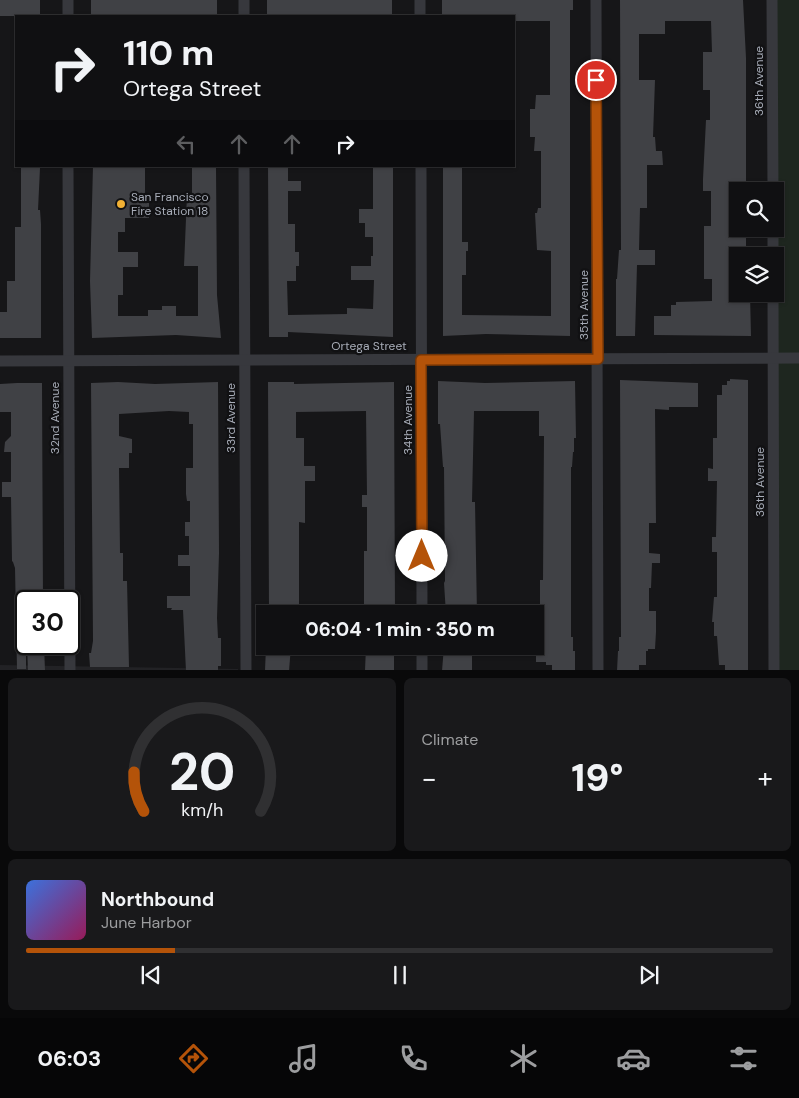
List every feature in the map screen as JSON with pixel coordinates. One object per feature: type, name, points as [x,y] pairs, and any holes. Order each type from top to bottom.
[{"type":"street","points":[[68,0],[68,15]]},
{"type":"street","points":[[244,0],[244,15]]},
{"type":"street","points":[[420,0],[420,15]]},
{"type":"street","name":"35th Avenue","points":[[596,0],[598,670]]},
{"type":"street","name":"36th Avenue","points":[[772,0],[773,182]]},
{"type":"street","name":"32nd Avenue","points":[[68,167],[70,670]]},
{"type":"street","name":"33rd Avenue","points":[[244,167],[246,670]]},
{"type":"street","name":"34th Avenue","points":[[421,167],[422,605]]},
{"type":"street","name":"36th Avenue","points":[[773,302],[774,670]]},
{"type":"street","name":"Ortega Street","points":[[0,361],[799,358]]},
{"type":"street","points":[[422,655],[422,670]]},
{"type":"shaded area","points":[[772,0],[799,0],[799,670],[775,670],[775,302],[784,302],[784,247],[775,247],[775,237],[784,237],[784,182],[775,182]]},
{"type":"shaded area","points":[[0,665],[238,669],[238,670],[0,670]]},
{"type":"building","points":[[0,0],[40,0],[40,15],[0,16]]},
{"type":"building","points":[[91,0],[217,0],[217,15],[91,15]]},
{"type":"building","points":[[267,0],[392,0],[392,15],[267,15]]},
{"type":"building","points":[[442,0],[573,0],[573,10],[570,10],[570,336],[486,334],[443,336],[443,167],[462,167],[462,242],[468,242],[468,251],[466,251],[466,275],[462,275],[462,315],[551,316],[551,251],[537,250],[535,213],[537,213],[538,208],[541,208],[541,151],[534,151],[535,137],[530,137],[530,109],[535,109],[536,95],[550,95],[550,21],[515,21],[515,15],[442,15]]},
{"type":"building","points":[[620,0],[743,0],[746,58],[746,182],[729,182],[729,237],[746,237],[746,247],[729,247],[729,302],[750,302],[751,336],[654,335],[654,316],[671,316],[671,305],[676,305],[676,302],[712,301],[712,279],[704,279],[704,226],[711,226],[711,191],[703,191],[706,120],[710,120],[710,90],[703,90],[703,52],[712,52],[711,21],[665,21],[665,34],[639,34],[639,80],[655,80],[653,137],[655,137],[656,151],[662,151],[663,165],[647,165],[647,208],[640,208],[639,250],[655,250],[655,265],[637,265],[635,336],[616,336],[616,279],[619,250],[621,250]]},
{"type":"building","points":[[21,167],[40,168],[38,210],[40,210],[41,224],[41,338],[0,338],[0,312],[7,312],[7,281],[15,281],[15,227],[21,227]]},
{"type":"building","points":[[93,167],[145,168],[145,198],[149,198],[149,218],[125,218],[125,232],[118,232],[118,252],[138,252],[138,267],[123,267],[123,295],[118,295],[118,316],[148,316],[148,310],[162,310],[162,306],[176,306],[176,316],[198,316],[198,266],[184,266],[187,195],[192,195],[192,168],[216,167],[217,295],[221,338],[176,335],[92,338],[90,281]]},
{"type":"building","points":[[268,167],[288,167],[288,181],[301,181],[301,191],[288,191],[288,224],[295,224],[295,252],[299,252],[299,266],[296,266],[296,281],[287,281],[288,315],[347,314],[347,308],[373,309],[374,280],[351,280],[351,266],[371,266],[371,256],[373,256],[373,237],[365,237],[365,223],[359,223],[359,209],[373,209],[373,167],[393,167],[393,337],[288,332],[288,337],[269,337]]},
{"type":"building","points":[[730,379],[748,380],[748,670],[725,670],[725,665],[719,665],[717,636],[714,636],[714,622],[712,622],[714,597],[717,597],[717,552],[712,552],[712,537],[716,537],[717,481],[708,481],[708,468],[713,469],[713,438],[717,438],[717,395],[722,395],[722,385],[727,385],[727,381],[730,381]]},
{"type":"building","points":[[620,380],[698,383],[698,407],[669,407],[669,410],[655,409],[656,523],[649,523],[649,553],[660,554],[660,563],[652,563],[649,611],[656,611],[655,649],[648,649],[646,651],[646,665],[639,665],[639,670],[617,670],[619,637],[621,637]]},
{"type":"building","points":[[438,381],[485,383],[575,381],[576,438],[574,438],[571,467],[571,637],[573,637],[573,651],[575,651],[575,670],[552,670],[552,665],[546,665],[546,662],[536,662],[536,655],[544,655],[544,605],[540,605],[540,580],[543,580],[544,436],[539,436],[539,411],[474,411],[472,502],[475,502],[477,605],[445,605],[444,467],[440,424],[438,424]]},
{"type":"building","points":[[218,382],[219,553],[217,618],[218,638],[221,638],[221,666],[218,666],[218,670],[186,670],[183,610],[167,608],[167,596],[190,596],[190,566],[178,566],[178,555],[189,555],[189,536],[185,536],[185,522],[190,522],[190,501],[187,501],[186,494],[186,468],[193,468],[193,424],[189,424],[189,412],[169,411],[119,414],[119,436],[132,439],[132,453],[129,453],[129,468],[119,468],[120,553],[123,553],[123,581],[127,581],[129,667],[90,667],[89,653],[91,653],[93,641],[91,383],[155,384]]},
{"type":"building","points":[[268,382],[294,382],[294,384],[394,382],[395,605],[364,605],[364,551],[367,551],[367,507],[362,507],[362,495],[367,495],[366,411],[296,412],[296,438],[304,438],[304,466],[315,466],[315,481],[305,481],[305,523],[299,522],[299,605],[269,605]]},
{"type":"building","points":[[42,383],[43,590],[15,590],[15,568],[12,561],[11,497],[2,497],[2,482],[11,482],[11,452],[4,452],[5,442],[11,436],[11,412],[0,412],[0,384]]},
{"type":"building","points":[[17,655],[26,655],[26,669],[17,669]]},
{"type":"building","points":[[27,655],[44,655],[45,670],[28,670]]},
{"type":"building","points":[[266,655],[290,655],[289,670],[265,670]]},
{"type":"building","points":[[366,655],[394,655],[394,670],[365,670]]},
{"type":"building","points":[[443,655],[472,655],[472,670],[442,670]]},
{"type":"place","name":"San Francisco Fire Station 18","points":[[121,204]]},
{"type":"route","points":[[422,556],[421,360],[598,359],[596,80]]}]
